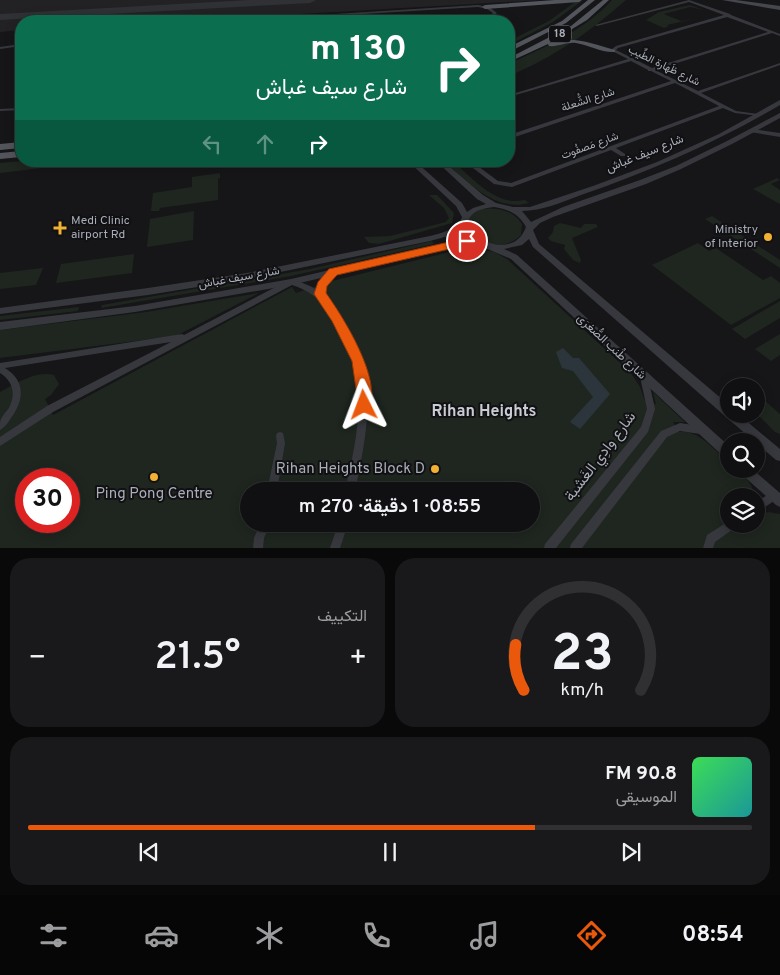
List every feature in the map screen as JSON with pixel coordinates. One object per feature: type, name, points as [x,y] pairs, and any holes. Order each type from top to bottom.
[{"type":"main road","points":[[485,7],[580,0]]},
{"type":"main road","name":"18","points":[[515,47],[564,22],[592,0]]},
{"type":"main road","name":"18","points":[[515,57],[589,16],[606,0]]},
{"type":"main road","points":[[724,0],[780,7]]},
{"type":"main road","points":[[745,0],[780,7]]},
{"type":"main road","points":[[515,58],[566,41],[590,43],[611,50]]},
{"type":"main road","points":[[0,146],[15,145]]},
{"type":"main road","points":[[0,156],[15,155]]},
{"type":"street","points":[[597,25],[686,1],[696,3],[780,35]]},
{"type":"street","points":[[325,15],[474,6],[485,7],[495,13],[492,15]]},
{"type":"street","points":[[358,15],[466,8],[480,9],[487,12],[486,15]]},
{"type":"street","name":"شارع ظَهارة الطِّيب","points":[[611,50],[728,15]]},
{"type":"street","points":[[650,70],[772,32]]},
{"type":"street","points":[[0,47],[15,45]]},
{"type":"street","name":"شارع ظَهارة الطِّيب","points":[[611,50],[724,106],[734,112],[743,124]]},
{"type":"street","points":[[515,94],[629,60]]},
{"type":"street","points":[[697,93],[780,64]]},
{"type":"street","name":"شارع الشُّعلة","points":[[515,135],[674,82]]},
{"type":"street","name":"شارع سيف غباش","points":[[513,209],[531,209],[621,179],[687,151],[743,124],[780,102]]},
{"type":"street","name":"شارع مَصفُوت","points":[[475,167],[496,183],[508,185],[724,106]]},
{"type":"street","points":[[0,109],[15,108]]},
{"type":"street","name":"شارع ظَهارة الطِّيب","points":[[734,112],[758,115]]},
{"type":"street","name":"شارع سيف غباش","points":[[530,229],[541,218],[668,172],[752,131],[780,115]]},
{"type":"street","points":[[770,121],[779,134]]},
{"type":"street","points":[[752,131],[779,134]]},
{"type":"street","points":[[612,148],[623,155]]},
{"type":"street","points":[[418,167],[459,205],[468,234],[479,242],[490,246],[514,245],[526,238],[530,229],[524,217],[513,209],[494,205],[480,197],[446,167]]},
{"type":"street","points":[[465,221],[475,209],[494,205]]},
{"type":"street","name":"شارع سيف غباش","points":[[0,311],[148,292],[253,275],[376,250],[450,232],[465,221]]},
{"type":"street","name":"شارع طُنب الصُّغرَى","points":[[530,229],[531,238],[536,245],[720,404]]},
{"type":"street","name":"شارع سيف غباش","points":[[0,326],[135,309],[291,282],[463,242],[479,242]]},
{"type":"street","name":"شارع طُنب الصُّغرَى","points":[[490,246],[514,257],[720,446]]},
{"type":"street","points":[[320,294],[322,284],[333,272]]},
{"type":"street","points":[[0,442],[50,409],[291,282],[320,294],[338,319],[353,348],[363,380],[364,405],[359,448],[352,482]]},
{"type":"street","points":[[0,366],[188,336]]},
{"type":"street","points":[[0,369],[11,376],[18,392],[13,409],[0,426]]},
{"type":"street","name":"شارع وادِي الغَشبة","points":[[549,548],[645,430],[651,409],[644,377]]},
{"type":"street","name":"شارع طُنب الصُّغرَى","points":[[742,423],[780,456]]},
{"type":"street","points":[[575,548],[664,434],[680,427],[705,432]]},
{"type":"street","points":[[274,482],[281,443],[280,436]]},
{"type":"street","points":[[754,478],[777,498],[765,504]]},
{"type":"street","points":[[255,546],[261,532]]},
{"type":"street","points":[[335,548],[340,532]]},
{"type":"street","points":[[708,548],[711,539],[720,533]]},
{"type":"shaded area","points":[[0,0],[542,0],[285,15],[15,15],[15,31],[0,32]]},
{"type":"shaded area","points":[[612,0],[626,0],[571,43],[515,73],[515,61],[577,29]]},
{"type":"shaded area","points":[[582,1],[553,22],[515,42],[515,38],[549,21],[575,2]]},
{"type":"shaded area","points":[[690,5],[704,10],[690,7],[664,14],[681,21],[697,18],[667,25],[669,26],[664,28],[646,20],[659,12]]},
{"type":"shaded area","points":[[15,162],[15,167],[50,167],[0,173],[0,163]]},
{"type":"shaded area","points":[[450,167],[459,167],[486,190],[495,195],[514,201],[525,200],[529,203],[505,204],[484,194]]},
{"type":"shaded area","points":[[220,173],[220,178],[218,179],[218,200],[160,208],[159,211],[151,211],[153,193],[192,187],[192,177]]},
{"type":"shaded area","points":[[777,178],[780,180],[771,184],[780,190],[780,204],[753,189]]},
{"type":"shaded area","points":[[429,195],[437,195],[454,213],[452,223],[379,244],[369,243],[364,237],[390,236],[446,222],[449,218],[444,208]]},
{"type":"shaded area","points":[[481,209],[499,209],[514,215],[522,224],[521,235],[514,241],[499,245],[492,244],[479,237],[467,227],[470,216]]},
{"type":"shaded area","points":[[194,211],[193,240],[147,247],[150,219]]},
{"type":"shaded area","points":[[712,216],[780,260],[780,268],[705,219]]},
{"type":"shaded area","points":[[560,223],[581,228],[584,224],[596,224],[598,227],[572,238],[581,260],[580,263],[573,260],[564,249],[565,245],[551,241],[548,238],[553,232],[554,226]]},
{"type":"shaded area","points":[[432,241],[434,244],[291,276],[101,308],[102,305],[310,269]]},
{"type":"shaded area","points":[[698,243],[709,251],[716,248],[763,280],[771,276],[780,283],[780,298],[731,325],[652,265]]},
{"type":"shaded area","points":[[470,247],[494,252],[507,259],[630,372],[640,387],[645,401],[656,404],[653,392],[685,422],[673,422],[679,432],[686,432],[700,437],[720,455],[720,478],[745,478],[748,481],[752,488],[720,488],[720,533],[765,533],[765,514],[768,512],[780,514],[780,548],[0,548],[0,392],[33,376],[40,374],[54,375],[59,384],[51,395],[45,399],[53,415],[292,287],[296,293],[332,281]]},
{"type":"shaded area","points":[[134,254],[132,273],[56,283],[61,264]]},
{"type":"shaded area","points":[[43,268],[36,285],[0,289],[0,273]]},
{"type":"shaded area","points":[[259,293],[176,336],[0,358],[0,330],[146,312]]},
{"type":"shaded area","points":[[780,301],[780,318],[745,339],[732,329]]},
{"type":"shaded area","points":[[79,307],[78,311],[0,320],[0,316]]},
{"type":"shaded area","points":[[780,334],[780,355],[771,361],[755,349]]},
{"type":"shaded area","points":[[563,348],[573,358],[579,358],[610,394],[580,429],[570,422],[593,397],[573,371],[562,368],[556,352]]},
{"type":"shaded area","points":[[765,401],[780,414],[780,434],[775,432],[765,422]]},
{"type":"taxiway","points":[[36,15],[310,0]]},
{"type":"taxiway","points":[[0,17],[15,16]]},
{"type":"place","name":"Medi Clinic airport Rd","points":[[60,228]]},
{"type":"place","name":"Ministry of Interior","points":[[768,237]]},
{"type":"place","name":"Rihan Heights Block D","points":[[435,469]]},
{"type":"place","name":"Ping Pong Centre","points":[[154,477]]},
{"type":"district","name":"Rihan Heights","points":[[484,412]]},
{"type":"route","points":[[364,405],[363,380],[358,361],[338,319],[320,294],[322,284],[333,272],[467,241]]}]
